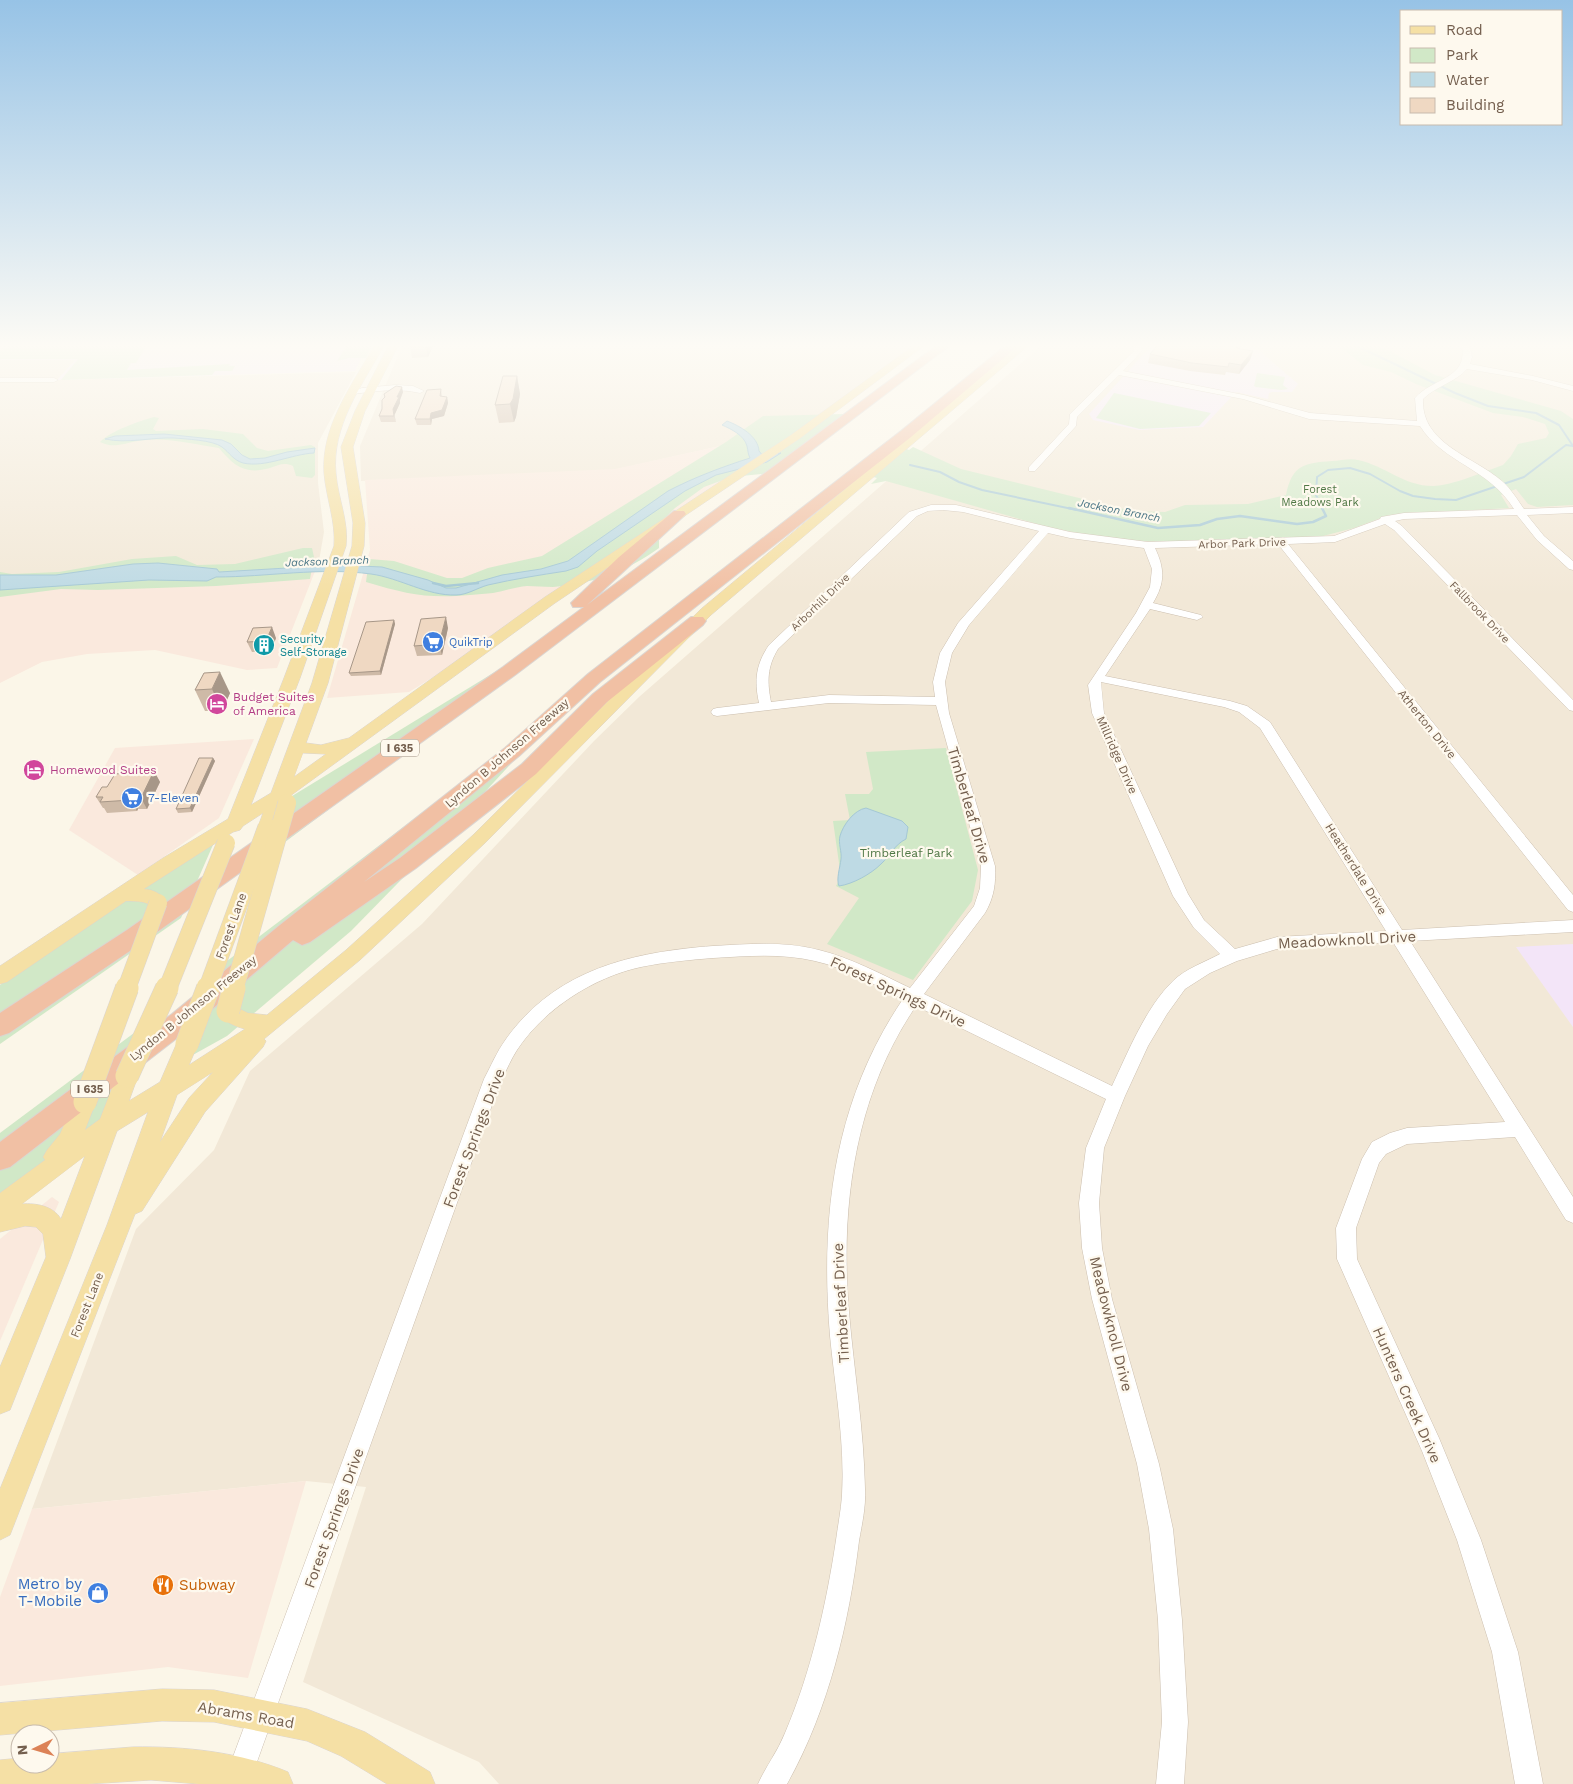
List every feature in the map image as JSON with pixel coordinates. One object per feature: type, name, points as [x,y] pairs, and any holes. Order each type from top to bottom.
[{"type":"highway","name":"I 635","points":[[0,1026],[134,936],[509,671],[831,429]]},
{"type":"highway","name":"Lyndon B Johnson Freeway","points":[[0,1158],[184,1033],[288,931],[512,752],[594,678],[912,429]]},
{"type":"highway","points":[[509,671],[625,560],[679,514]]},
{"type":"highway","points":[[184,1033],[529,769],[600,698],[696,621]]},
{"type":"main road","points":[[0,1400],[58,1259],[127,1076],[170,982],[226,843],[236,823],[329,579],[341,536],[330,457],[332,440],[337,429]]},
{"type":"main road","name":"Forest Lane","points":[[0,1525],[119,1225],[168,1088],[184,1033],[267,827],[283,800],[296,747],[320,683],[358,546],[359,523],[347,447],[353,429]]},
{"type":"main road","points":[[0,976],[122,894],[236,823],[283,800],[321,766],[557,595],[806,429]]},
{"type":"main road","points":[[0,1207],[107,1126],[271,1023],[353,955],[479,840],[696,621],[924,429]]},
{"type":"main road","points":[[332,481],[351,479]]},
{"type":"main road","points":[[292,678],[299,681],[290,712],[306,723]]},
{"type":"main road","points":[[296,747],[322,750],[337,746],[372,730]]},
{"type":"main road","points":[[271,1023],[243,1021],[228,1011],[283,800]]},
{"type":"main road","points":[[34,1181],[69,1140],[85,1102],[158,903],[150,896],[122,894]]},
{"type":"main road","points":[[119,1225],[156,1171],[197,1105],[271,1023]]},
{"type":"main road","points":[[0,1221],[23,1215],[36,1214],[44,1217],[54,1228],[58,1240],[58,1259]]},
{"type":"main road","name":"Abrams Road","points":[[0,1719],[162,1704],[214,1706],[307,1725],[353,1744],[418,1784]]},
{"type":"main road","points":[[0,1777],[134,1764],[207,1768],[240,1773],[276,1784]]},
{"type":"street","points":[[1032,468],[1068,429]]},
{"type":"street","points":[[1426,429],[1448,449],[1483,471],[1502,486],[1541,538],[1573,567]]},
{"type":"street","name":"Arbor Park Drive","points":[[913,514],[927,508],[948,506],[1045,530],[1096,539],[1148,545],[1334,539],[1354,533],[1385,519],[1404,516],[1573,510]]},
{"type":"street","name":"Arborhill Drive","points":[[766,706],[760,682],[764,660],[773,647],[913,514]]},
{"type":"street","name":"Fallbrook Drive","points":[[1385,519],[1398,528],[1573,707]]},
{"type":"street","name":"Timberleaf Drive","points":[[772,1784],[796,1740],[824,1664],[844,1569],[854,1493],[837,1285],[838,1223],[845,1163],[856,1115],[870,1074],[885,1041],[912,996],[980,909],[989,881],[988,866],[941,701],[940,682],[942,666],[956,634],[1045,530]]},
{"type":"street","name":"Atherton Drive","points":[[1281,542],[1573,906]]},
{"type":"street","points":[[1096,678],[1146,605],[1158,580],[1154,556],[1148,545]]},
{"type":"street","points":[[1146,605],[1197,617]]},
{"type":"street","name":"Heatherdale Drive","points":[[1096,678],[1226,704],[1243,709],[1265,725],[1573,1214]]},
{"type":"street","name":"Millridge Drive","points":[[1096,678],[1094,685],[1098,713],[1181,896],[1199,924],[1232,956]]},
{"type":"street","points":[[717,712],[854,698],[941,701]]},
{"type":"street","name":"Meadowknoll Drive","points":[[1170,1784],[1175,1722],[1170,1620],[1161,1529],[1148,1464],[1102,1299],[1092,1248],[1089,1203],[1095,1148],[1116,1096],[1141,1043],[1179,986],[1204,969],[1232,956],[1277,943],[1573,926]]},
{"type":"street","name":"Forest Springs Drive","points":[[240,1773],[493,1079],[511,1045],[526,1026],[552,1002],[595,976],[639,961],[676,955],[760,949],[819,956],[871,976],[1116,1096]]},
{"type":"street","name":"Hunters Creek Drive","points":[[1519,1129],[1407,1136],[1379,1148],[1371,1159],[1346,1228],[1346,1259],[1431,1446],[1469,1540],[1505,1652],[1529,1784]]},
{"type":"shaded area","points":[[0,429],[325,429],[318,443],[318,483],[324,532],[319,561],[0,581]]},
{"type":"shaded area","points":[[367,429],[795,429],[613,470],[361,481],[360,446]]},
{"type":"shaded area","points":[[795,429],[805,429],[554,603],[409,692],[327,698],[370,550],[365,480],[615,469]]},
{"type":"shaded area","points":[[946,429],[1573,429],[1573,1784],[499,1784],[479,1762],[303,1682],[366,1487],[306,1481],[32,1509],[136,1229],[214,1150],[250,1071],[422,924],[594,741],[639,697]]},
{"type":"shaded area","points":[[319,561],[277,668],[247,670],[155,650],[87,654],[42,662],[0,683],[0,581]]},
{"type":"shaded area","points":[[254,739],[219,818],[138,875],[69,830],[115,748]]},
{"type":"shaded area","points":[[1573,944],[1573,1027],[1516,947]]},
{"type":"shaded area","points":[[52,1197],[59,1202],[0,1341],[0,1239]]},
{"type":"shaded area","points":[[306,1481],[248,1678],[168,1667],[0,1686],[0,1597],[32,1509]]},
{"type":"green space","points":[[205,429],[243,434],[257,448],[268,451],[311,445],[315,447],[315,475],[312,478],[296,476],[293,466],[287,464],[261,470],[247,469],[235,464],[219,448],[178,441],[158,439],[114,445],[100,442],[118,430]]},
{"type":"green space","points":[[744,429],[826,429],[772,473],[731,477],[704,487],[675,508],[659,524],[659,548],[622,570],[609,575],[582,583],[553,587],[527,586],[493,593],[455,596],[429,596],[393,590],[366,582],[369,559],[394,561],[447,578],[462,578],[488,568],[542,556]]},
{"type":"green space","name":"Forest Meadows Park","points":[[1547,429],[1573,429],[1573,505],[1537,507],[1528,504],[1516,489],[1501,495],[1509,508],[1389,515],[1354,528],[1319,537],[1158,542],[1102,538],[1048,527],[886,481],[871,484],[877,478],[851,471],[887,441],[909,450],[913,447],[961,469],[1132,511],[1165,512],[1185,505],[1248,504],[1286,495],[1292,477],[1301,468],[1314,463],[1348,459],[1368,463],[1413,483],[1433,486],[1449,484],[1503,465],[1518,444],[1546,438],[1549,433]]},
{"type":"green space","points":[[303,548],[312,548],[314,557],[310,579],[216,586],[98,590],[61,589],[0,597],[0,572],[12,574],[59,572],[132,559],[176,556],[197,565],[235,564]]},
{"type":"green space","points":[[590,614],[261,860],[279,804]]},
{"type":"green space","points":[[568,702],[445,835],[351,931],[227,1036],[191,1056],[223,964]]},
{"type":"green space","name":"Timberleaf Park","points":[[946,748],[978,870],[972,901],[913,980],[827,944],[859,898],[836,886],[841,877],[833,821],[850,820],[845,794],[869,794],[873,789],[866,752]]},
{"type":"green space","points":[[216,838],[181,918],[0,1044],[0,985]]},
{"type":"green space","points":[[134,1033],[97,1130],[0,1207],[0,1133]]},
{"type":"water","points":[[731,429],[743,429],[752,436],[763,456],[781,453],[767,462],[716,475],[685,491],[597,551],[578,567],[566,571],[484,586],[464,594],[445,595],[382,576],[352,572],[216,577],[207,581],[149,580],[0,590],[0,575],[56,575],[133,564],[158,563],[217,569],[219,572],[338,565],[382,567],[428,580],[446,588],[456,588],[502,575],[541,569],[568,561],[668,491],[688,481],[750,458],[745,442]]},
{"type":"water","points":[[164,434],[222,440],[231,444],[242,455],[250,459],[265,458],[287,452],[315,448],[314,453],[260,464],[251,464],[240,462],[222,447],[206,441],[174,438],[122,441],[105,439],[115,436]]},
{"type":"water","points":[[866,808],[902,821],[908,827],[906,839],[898,844],[877,868],[856,881],[839,886],[840,836],[850,819],[857,812]]},
{"type":"building","points":[[446,617],[439,644],[414,646],[421,619]]},
{"type":"building","points":[[394,620],[380,671],[349,673],[366,622]]},
{"type":"building","points":[[272,627],[266,641],[247,642],[253,628]]},
{"type":"building","points":[[220,672],[212,689],[195,690],[204,673]]},
{"type":"building","points":[[199,758],[213,758],[190,808],[176,809]]},
{"type":"building","points":[[154,771],[141,798],[100,802],[103,797],[96,797],[102,787],[107,787],[115,774]]},
{"type":"waterway","name":"Jackson Branch","points":[[1323,510],[1316,495],[1317,477],[1328,470],[1350,468],[1370,474],[1413,496],[1456,500],[1524,477],[1566,445],[1573,446],[1562,429]]},
{"type":"waterway","name":"Jackson Branch","points":[[910,465],[940,472],[959,482],[982,490],[1077,510]]},
{"type":"waterway","name":"Jackson Branch","points":[[1069,508],[1158,528],[1200,525],[1217,519],[1240,516],[1297,524],[1313,522],[1326,516],[1323,510]]},
{"type":"waterway","name":"Jackson Branch","points":[[433,583],[446,586],[478,583]]},
{"type":"place","name":"QuikTrip","points":[[433,642]]},
{"type":"place","name":"Security Self-Storage","points":[[264,645]]},
{"type":"place","name":"Budget Suites of America","points":[[217,704]]},
{"type":"place","name":"Homewood Suites","points":[[34,770]]},
{"type":"place","name":"7-Eleven","points":[[132,798]]},
{"type":"place","name":"Subway","points":[[163,1585]]},
{"type":"place","name":"Metro by T-Mobile","points":[[98,1593]]}]
